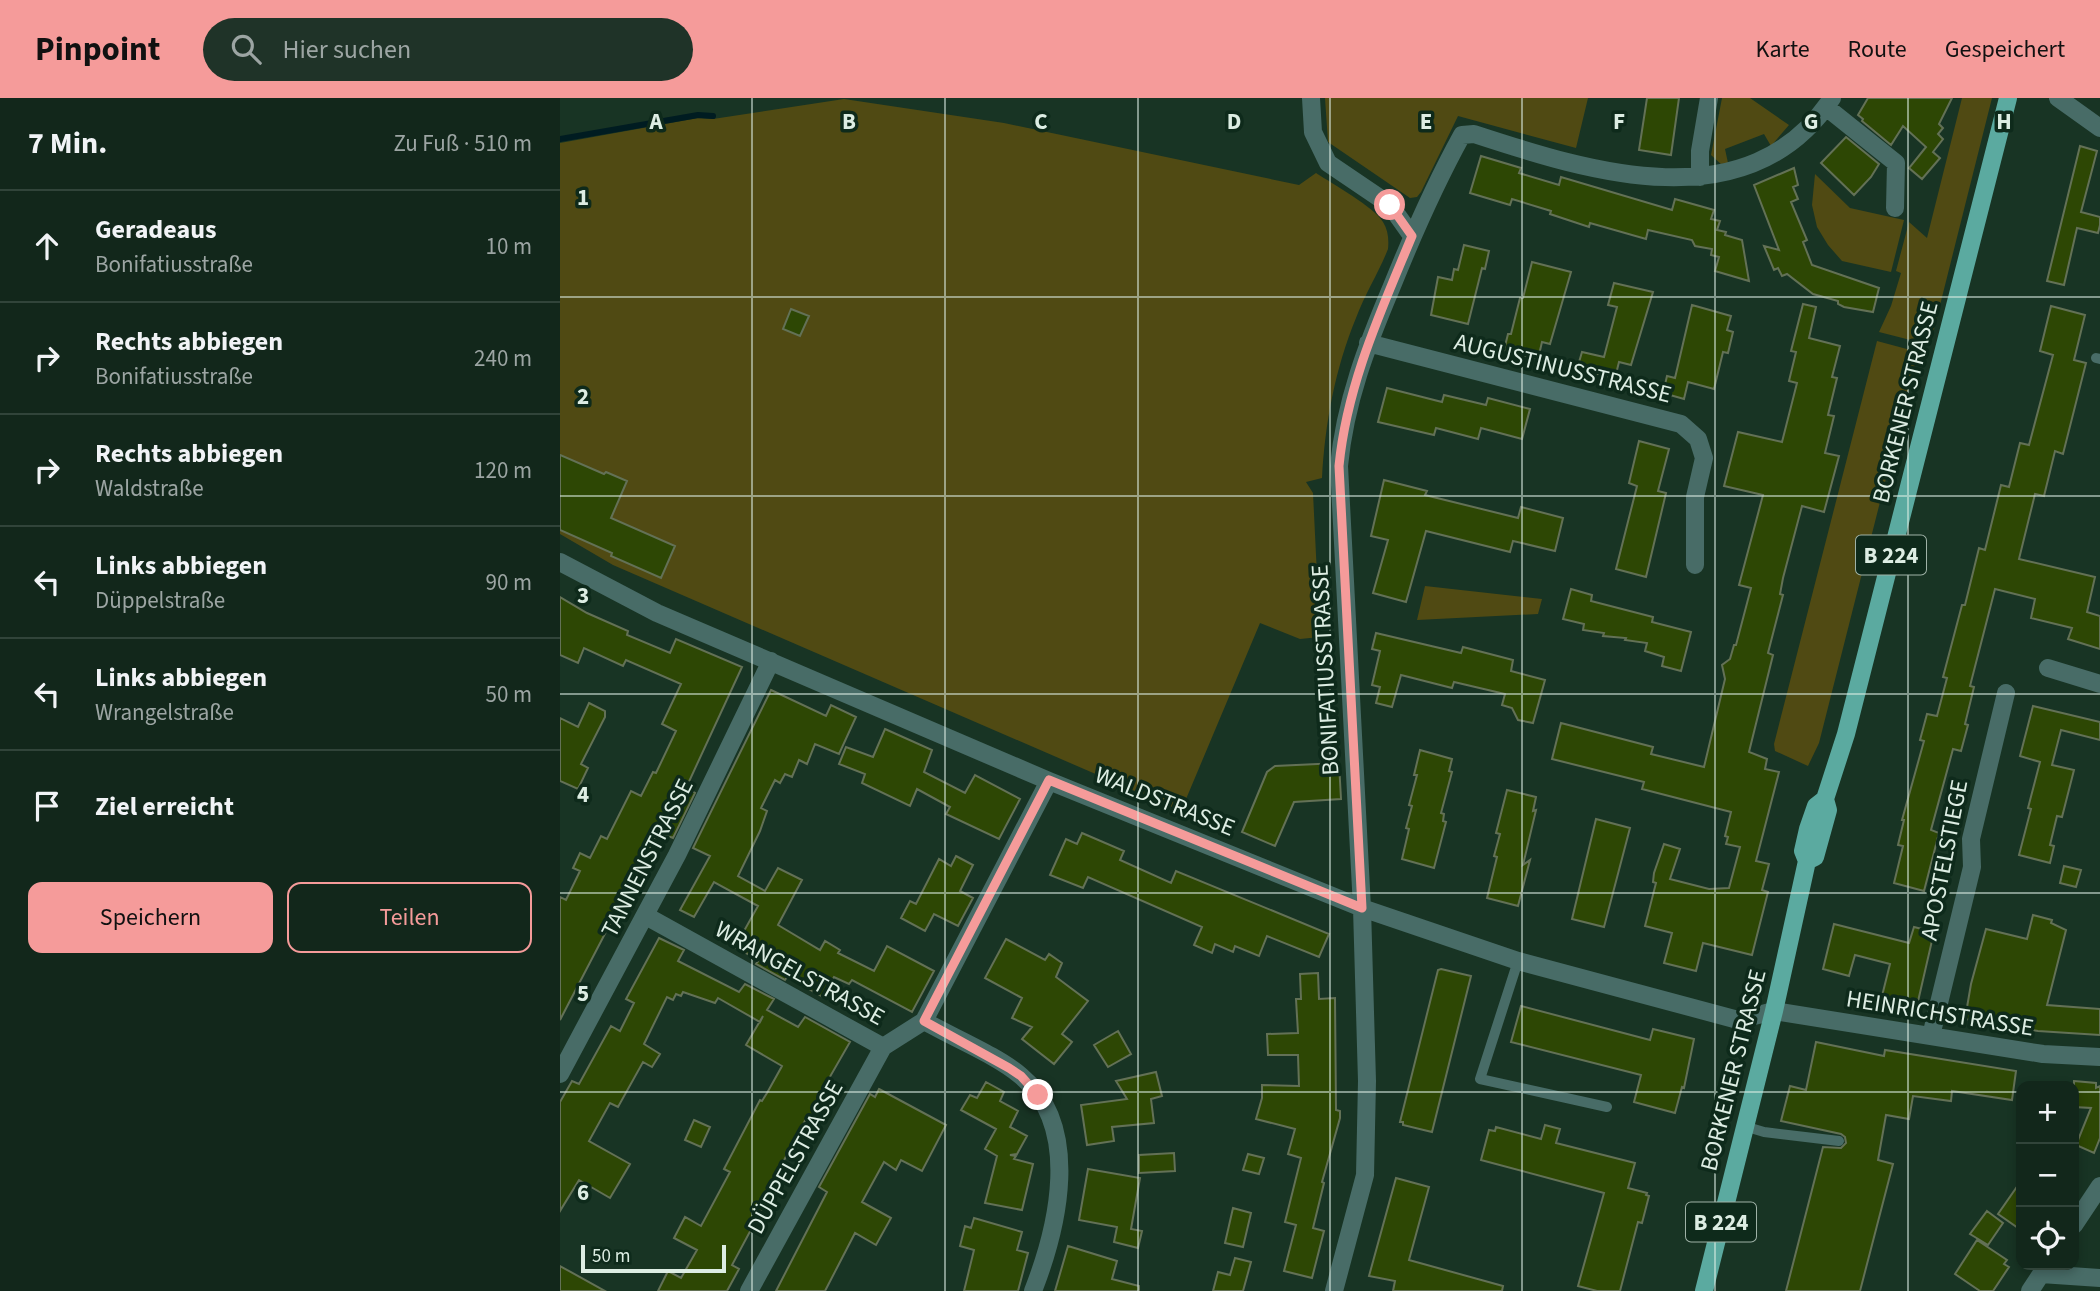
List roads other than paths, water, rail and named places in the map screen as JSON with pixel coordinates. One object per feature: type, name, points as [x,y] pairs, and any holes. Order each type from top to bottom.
[{"type":"main road","name":"BORKENER STRASSE","points":[[1704,1291],[1774,1011],[1807,861],[1803,851],[1808,829],[1816,806],[1825,799],[1846,734],[2008,98]]},
{"type":"street","points":[[1311,98],[1313,132],[1328,163],[1390,205],[1412,236]]},
{"type":"street","points":[[1709,98],[1700,151],[1700,177],[1730,173],[1783,150],[1829,102],[1896,163],[1895,208]]},
{"type":"street","points":[[2058,98],[2100,128]]},
{"type":"street","name":"BONIFATIUSSTRASSE","points":[[1335,1291],[1365,1175],[1367,1081],[1362,908],[1339,466],[1350,396],[1368,343],[1424,207],[1462,135],[1474,134],[1572,162],[1647,178],[1700,177]]},
{"type":"street","name":"AUGUSTINUSSTRASSE","points":[[1368,343],[1681,424],[1698,439],[1704,458],[1695,497],[1695,565]]},
{"type":"street","name":"WALDSTRASSE","points":[[560,562],[657,612],[1049,780],[1362,908],[1518,961],[1738,1020],[1774,1011]]},
{"type":"street","name":"TANNENSTRASSE","points":[[560,1074],[646,916],[771,661]]},
{"type":"street","points":[[2048,668],[2100,684]]},
{"type":"street","name":"APOSTELSTIEGE","points":[[1931,1036],[1972,867],[1970,839],[2006,693]]},
{"type":"street","points":[[1033,1291],[1055,1214],[1060,1181],[1059,1150],[1053,1123],[1038,1095],[1021,1076],[924,1021],[1049,780]]},
{"type":"street","name":"WRANGELSTRASSE","points":[[646,916],[883,1047],[924,1021]]},
{"type":"street","name":"HEINRICHSTRASSE","points":[[1774,1011],[2043,1054],[2100,1057]]},
{"type":"street","name":"DÜPPELSTRASSE","points":[[749,1291],[883,1047]]},
{"type":"street","points":[[2079,1218],[2100,1186]]},
{"type":"street","points":[[2030,1291],[2043,1270]]},
{"type":"street","points":[[2050,1270],[2100,1278]]},
{"type":"lane","points":[[1518,961],[1480,1079],[1607,1107]]},
{"type":"lane","points":[[1744,1126],[1764,1132],[1839,1141]]},
{"type":"waterway","points":[[560,139],[698,115],[713,116]]}]
